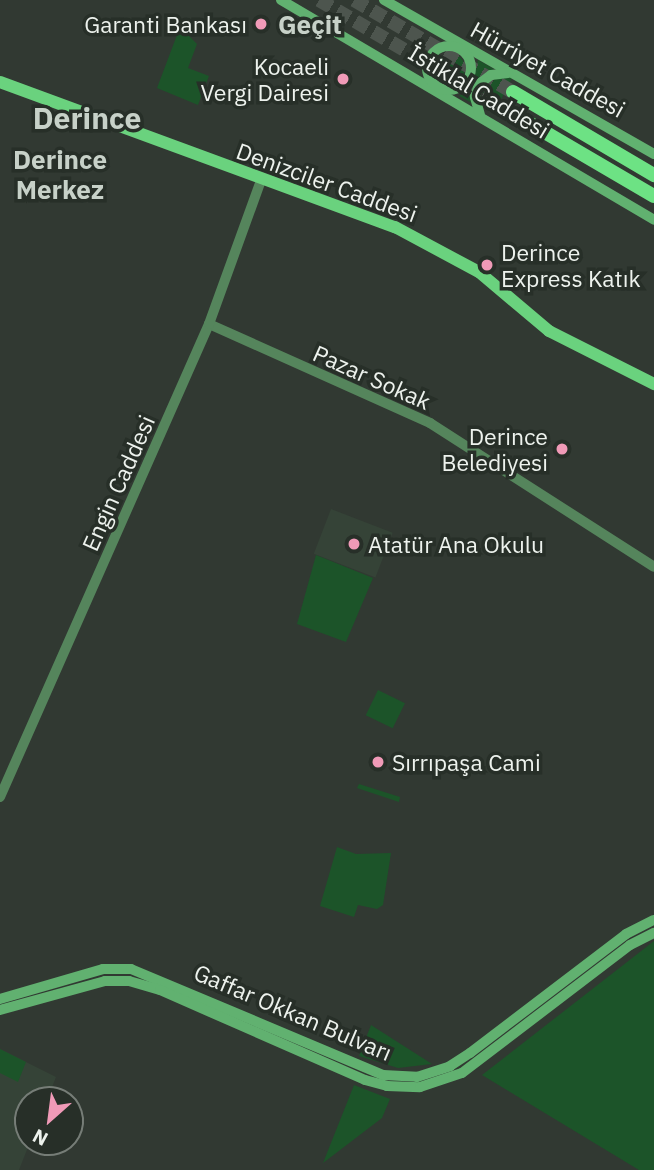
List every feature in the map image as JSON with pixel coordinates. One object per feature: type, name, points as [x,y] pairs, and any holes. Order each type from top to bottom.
[{"type":"highway","points":[[513,92],[654,175]]},
{"type":"highway","points":[[502,107],[654,196]]},
{"type":"main road","name":"İstiklal Caddesi","points":[[281,0],[437,89],[654,220]]},
{"type":"main road","name":"Hürriyet Caddesi","points":[[384,0],[654,154]]},
{"type":"main road","points":[[447,37],[459,48],[471,62],[470,77],[453,90],[437,89],[428,69],[431,56],[442,47],[459,48],[471,50]]},
{"type":"main road","points":[[480,115],[475,97],[479,85],[491,75],[511,73]]},
{"type":"main road","name":"Denizciler Caddesi","points":[[0,82],[414,235],[479,272],[549,331],[654,384]]},
{"type":"main road","name":"Gaffar Okkan Bulvarı","points":[[0,999],[103,969],[131,969],[383,1075],[417,1077],[450,1066],[470,1053],[626,934],[654,920]]},
{"type":"main road","name":"Gaffar Okkan Bulvarı","points":[[0,1010],[105,981],[143,983],[365,1080],[410,1088],[461,1073],[630,945],[654,933]]},
{"type":"street","name":"Engin Caddesi","points":[[0,797],[209,324],[261,180]]},
{"type":"street","name":"Pazar Sokak","points":[[209,324],[430,423],[654,567]]},
{"type":"shaded area","name":"Atatür Ana Okulu","points":[[331,509],[393,533],[375,577],[314,554]]},
{"type":"shaded area","points":[[0,1049],[56,1077],[52,1086],[14,1086],[14,1156],[24,1156],[19,1170],[0,1170]]},
{"type":"green space","points":[[180,27],[197,44],[188,68],[209,76],[198,105],[157,88]]},
{"type":"green space","points":[[451,54],[461,58],[465,68],[461,78],[451,82],[441,78],[437,68],[441,58]]},
{"type":"green space","points":[[478,60],[494,69],[486,73],[474,104],[459,96],[473,85]]},
{"type":"green space","points":[[496,78],[512,78],[494,113],[483,93]]},
{"type":"green space","points":[[316,555],[373,578],[346,642],[297,624]]},
{"type":"green space","points":[[378,690],[405,703],[393,728],[366,715]]},
{"type":"green space","points":[[359,784],[400,797],[399,802],[357,788]]},
{"type":"green space","points":[[337,847],[356,854],[391,853],[383,905],[377,909],[358,905],[354,917],[320,906]]},
{"type":"green space","points":[[654,941],[654,1170],[639,1170],[482,1075]]},
{"type":"green space","points":[[371,1025],[432,1064],[398,1068],[359,1056]]},
{"type":"green space","points":[[0,1049],[26,1062],[18,1082],[0,1073]]},
{"type":"green space","points":[[354,1085],[390,1099],[382,1118],[323,1163]]},
{"type":"tunnel","points":[[319,0],[502,107]]},
{"type":"tunnel","points":[[354,0],[513,92]]},
{"type":"place","name":"Garanti Bankası","points":[[261,24]]},
{"type":"place","name":"Kocaeli Vergi Dairesi","points":[[343,79]]},
{"type":"place","name":"Derince Express Katık","points":[[487,265]]},
{"type":"place","name":"Derince Belediyesi","points":[[562,449]]},
{"type":"place","name":"Atatür Ana Okulu","points":[[354,544]]},
{"type":"place","name":"Sırrıpaşa Cami","points":[[378,762]]},
{"type":"district","name":"Geçit","points":[[310,25]]},
{"type":"district","name":"Derince","points":[[87,118]]},
{"type":"district","name":"Derince Merkez","points":[[60,175]]}]
